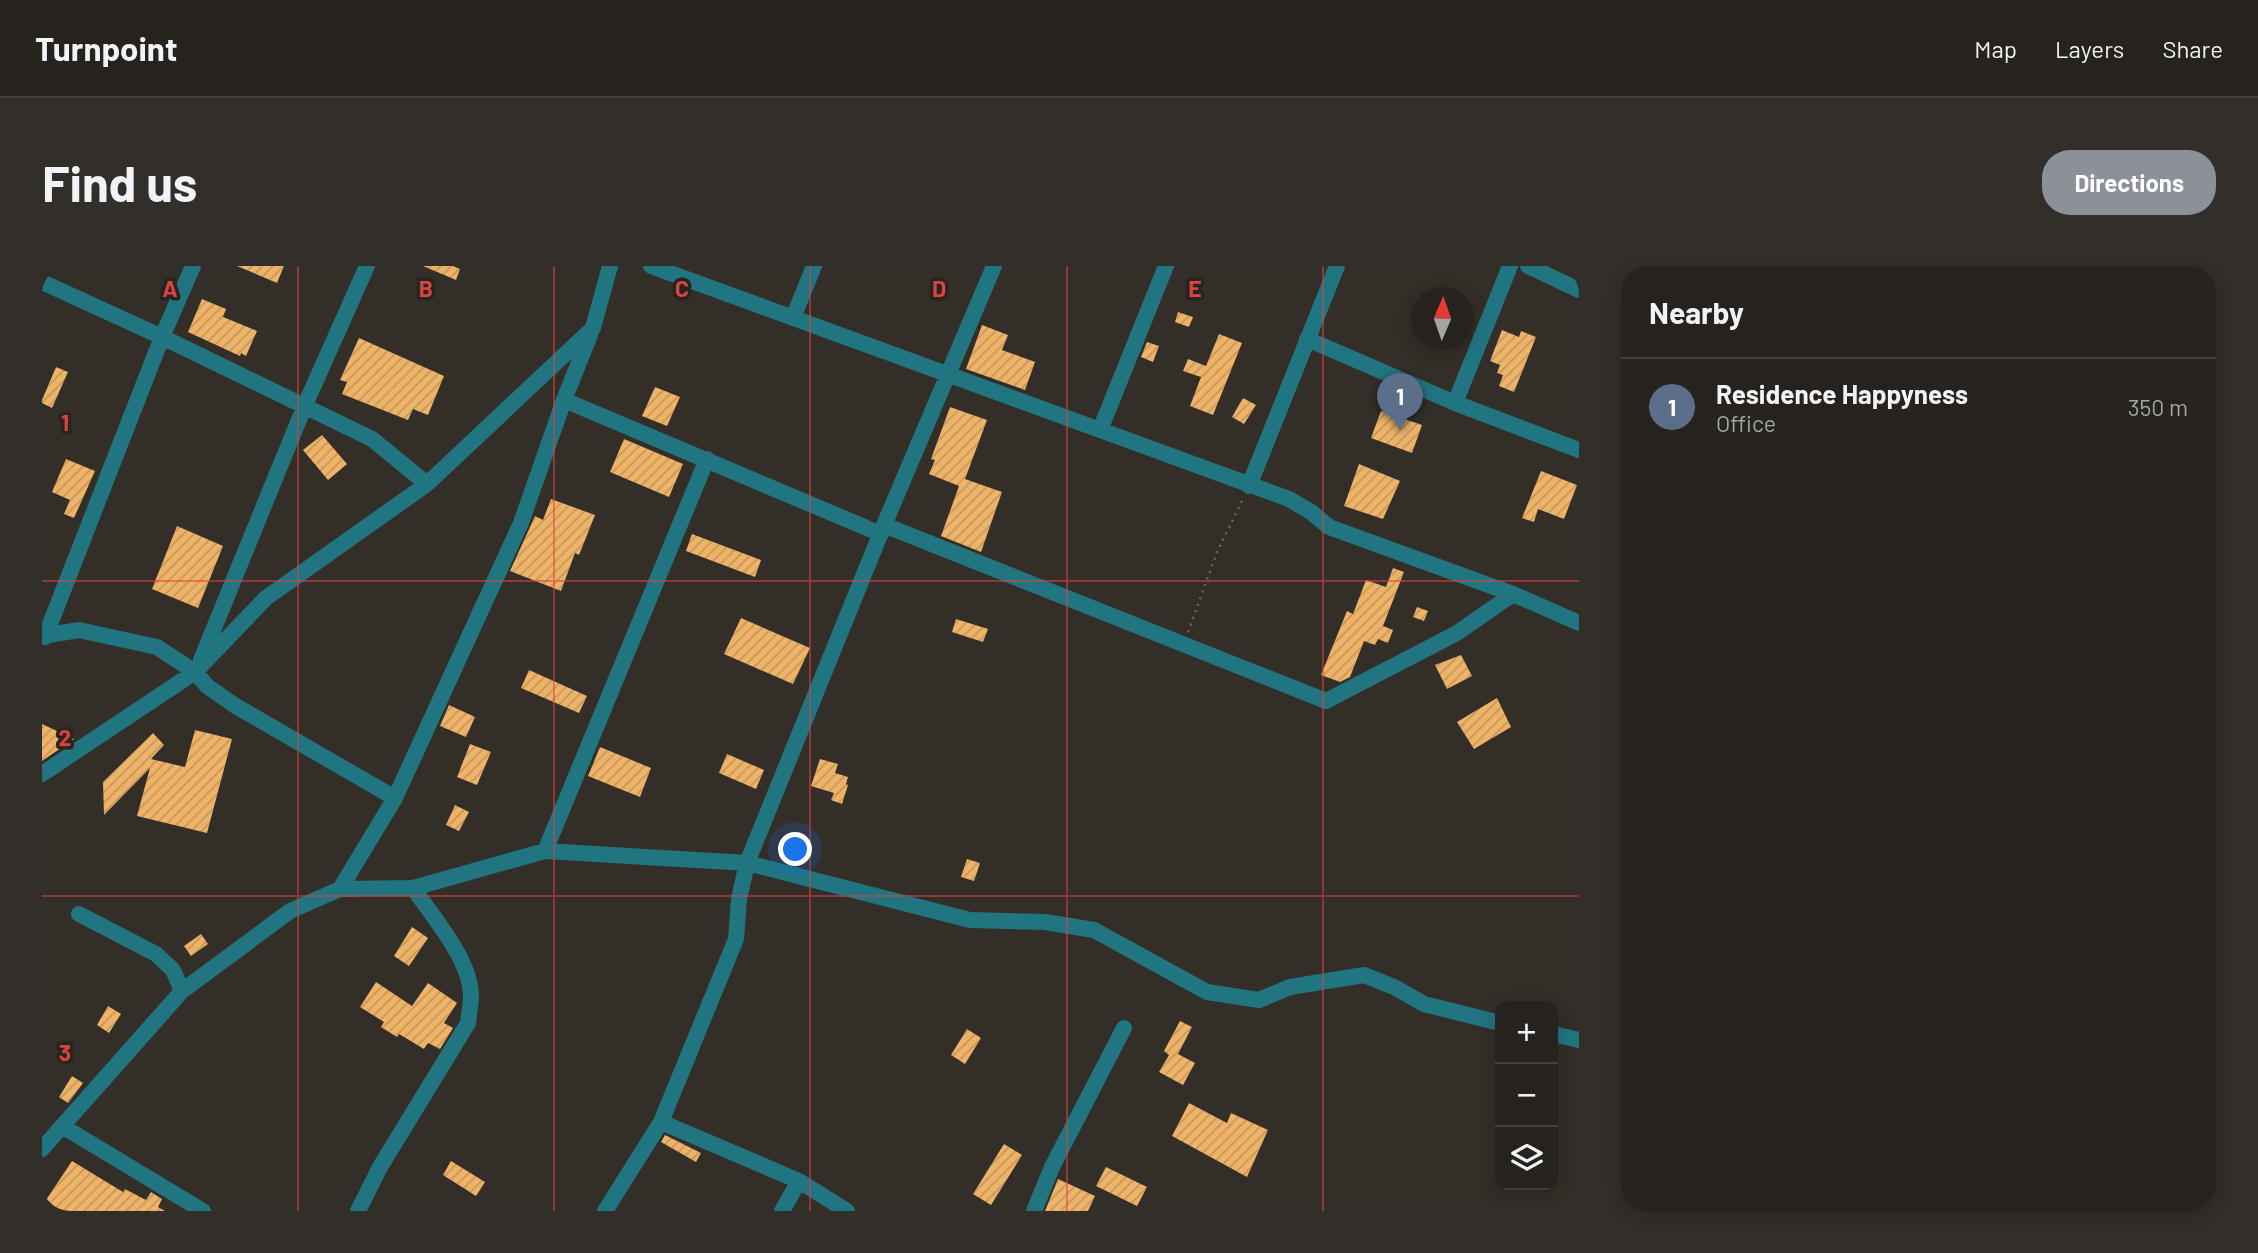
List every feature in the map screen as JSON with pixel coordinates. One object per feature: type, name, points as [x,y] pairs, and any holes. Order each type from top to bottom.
[{"type":"street","points":[[43,636],[193,266]]},
{"type":"street","points":[[195,672],[305,405],[367,266]]},
{"type":"street","points":[[340,888],[395,798],[520,523],[593,328],[610,266]]},
{"type":"street","points":[[652,266],[1289,499],[1329,527],[1513,594],[1579,623]]},
{"type":"street","points":[[793,318],[814,266]]},
{"type":"street","points":[[605,1211],[661,1122],[736,939],[739,899],[747,863],[882,529],[994,266]]},
{"type":"street","points":[[1100,430],[1166,266]]},
{"type":"street","points":[[1249,486],[1337,266]]},
{"type":"street","points":[[1455,403],[1510,266]]},
{"type":"street","points":[[1528,266],[1579,290]]},
{"type":"street","points":[[42,282],[372,439],[427,484]]},
{"type":"street","points":[[42,774],[195,672],[266,598],[427,484],[593,328]]},
{"type":"street","points":[[1307,339],[1455,403],[1579,450]]},
{"type":"street","points":[[564,400],[882,529],[1326,701],[1457,633],[1513,594]]},
{"type":"street","points":[[545,851],[707,459]]},
{"type":"street","points":[[43,636],[79,630],[157,647],[195,672],[207,686],[234,705],[395,798]]},
{"type":"street","points":[[42,1149],[182,991],[290,911],[340,888],[412,888],[545,851],[747,863],[970,920],[1045,922],[1094,930],[1207,992],[1259,1000],[1290,987],[1364,975],[1394,987],[1424,1004],[1495,1022]]},
{"type":"street","points":[[358,1211],[380,1167],[468,1023],[471,996],[466,970],[412,888]]},
{"type":"street","points":[[79,914],[156,954],[173,970],[182,991]]},
{"type":"street","points":[[1034,1211],[1052,1167],[1124,1027]]},
{"type":"street","points":[[1558,1035],[1579,1040]]},
{"type":"street","points":[[661,1122],[799,1181],[847,1211]]},
{"type":"street","points":[[62,1126],[203,1211]]},
{"type":"street","points":[[782,1211],[799,1181]]},
{"type":"path","points":[[1184,645],[1217,552],[1249,486]]},
{"type":"building","points":[[237,266],[284,266],[277,283]]},
{"type":"building","points":[[423,266],[453,266],[460,269],[456,280]]},
{"type":"building","points":[[202,299],[226,309],[223,317],[257,331],[246,356],[241,353],[240,356],[188,332]]},
{"type":"building","points":[[1178,312],[1193,317],[1189,327],[1175,322]]},
{"type":"building","points":[[982,325],[1008,335],[1002,350],[1035,362],[1025,390],[966,369]]},
{"type":"building","points":[[1502,330],[1519,337],[1521,331],[1536,337],[1514,392],[1499,386],[1503,375],[1497,373],[1500,365],[1490,361]]},
{"type":"building","points":[[1219,334],[1242,343],[1213,415],[1190,406],[1201,377],[1183,371],[1188,359],[1206,366]]},
{"type":"building","points":[[359,338],[444,376],[428,415],[413,409],[408,420],[342,394],[347,382],[340,380]]},
{"type":"building","points":[[1147,342],[1159,346],[1153,362],[1141,357]]},
{"type":"building","points":[[56,367],[68,372],[52,408],[42,403],[42,400]]},
{"type":"building","points":[[655,387],[680,397],[667,426],[642,416]]},
{"type":"building","points":[[1243,398],[1256,405],[1244,424],[1232,417]]},
{"type":"building","points":[[950,407],[987,420],[965,479],[1002,492],[981,552],[941,536],[959,486],[929,474],[935,460],[931,459]]},
{"type":"building","points":[[1381,411],[1422,425],[1412,453],[1371,438]]},
{"type":"building","points":[[322,435],[347,464],[328,480],[303,450]]},
{"type":"building","points":[[624,439],[683,464],[669,497],[610,472]]},
{"type":"building","points":[[66,459],[95,471],[74,518],[64,514],[70,500],[52,492]]},
{"type":"building","points":[[1359,464],[1400,481],[1383,519],[1344,506]]},
{"type":"building","points":[[1541,471],[1577,485],[1564,519],[1538,509],[1534,522],[1522,518]]},
{"type":"building","points":[[551,499],[595,515],[579,555],[575,553],[561,591],[510,571],[535,516],[543,520]]},
{"type":"building","points":[[177,526],[223,546],[198,608],[152,589]]},
{"type":"building","points":[[692,534],[761,560],[755,577],[686,551]]},
{"type":"building","points":[[1393,568],[1404,572],[1383,626],[1393,630],[1388,643],[1378,639],[1375,645],[1364,641],[1350,677],[1340,682],[1321,675],[1347,611],[1353,614],[1366,580],[1386,587]]},
{"type":"building","points":[[1417,607],[1428,611],[1424,621],[1413,617]]},
{"type":"building","points":[[741,618],[810,648],[793,684],[724,654]]},
{"type":"building","points":[[956,619],[988,629],[983,642],[952,632]]},
{"type":"building","points":[[1461,655],[1472,676],[1447,689],[1435,665]]},
{"type":"building","points":[[529,670],[587,696],[579,713],[521,688]]},
{"type":"building","points":[[1497,698],[1511,727],[1474,749],[1457,722]]},
{"type":"building","points":[[449,705],[475,717],[466,737],[440,726]]},
{"type":"building","points":[[42,724],[74,739],[42,761]]},
{"type":"building","points":[[195,730],[232,739],[207,833],[137,816],[150,768],[104,815],[103,782],[153,733],[164,745],[151,759],[185,767]]},
{"type":"building","points":[[470,744],[491,752],[477,785],[457,777]]},
{"type":"building","points":[[600,747],[651,768],[640,797],[588,776]]},
{"type":"building","points":[[727,754],[764,770],[756,789],[719,773]]},
{"type":"building","points":[[820,759],[838,764],[835,773],[848,777],[842,804],[831,800],[834,793],[811,786]]},
{"type":"building","points":[[455,805],[469,812],[459,831],[446,825]]},
{"type":"building","points":[[967,859],[980,863],[974,881],[961,877]]},
{"type":"building","points":[[412,927],[428,938],[409,966],[394,956]]},
{"type":"building","points":[[201,934],[208,944],[191,956],[184,946]]},
{"type":"building","points":[[376,982],[412,1006],[428,983],[457,1003],[444,1023],[453,1028],[440,1049],[428,1043],[424,1049],[399,1034],[397,1037],[381,1027],[384,1022],[360,1007]]},
{"type":"building","points":[[108,1006],[121,1014],[109,1033],[97,1025]]},
{"type":"building","points":[[1180,1021],[1192,1027],[1178,1054],[1195,1063],[1183,1085],[1159,1072],[1169,1055],[1164,1051]]},
{"type":"building","points":[[967,1029],[981,1038],[965,1064],[951,1055]]},
{"type":"building","points":[[72,1076],[83,1083],[68,1103],[59,1097]]},
{"type":"building","points":[[1189,1103],[1227,1123],[1231,1113],[1268,1130],[1247,1177],[1172,1136]]},
{"type":"building","points":[[665,1135],[701,1153],[696,1162],[661,1142]]},
{"type":"building","points":[[1004,1144],[1022,1155],[991,1205],[973,1194]]},
{"type":"building","points":[[72,1161],[123,1192],[125,1189],[146,1200],[151,1192],[162,1199],[158,1207],[165,1211],[42,1211],[42,1206]]},
{"type":"building","points":[[451,1161],[485,1182],[476,1196],[443,1175]]},
{"type":"building","points":[[1106,1167],[1147,1187],[1137,1206],[1096,1186]]},
{"type":"building","points":[[1058,1179],[1095,1196],[1088,1211],[1045,1211]]},
{"type":"place","name":"Residence Happyness","points":[[1400,431]]}]
